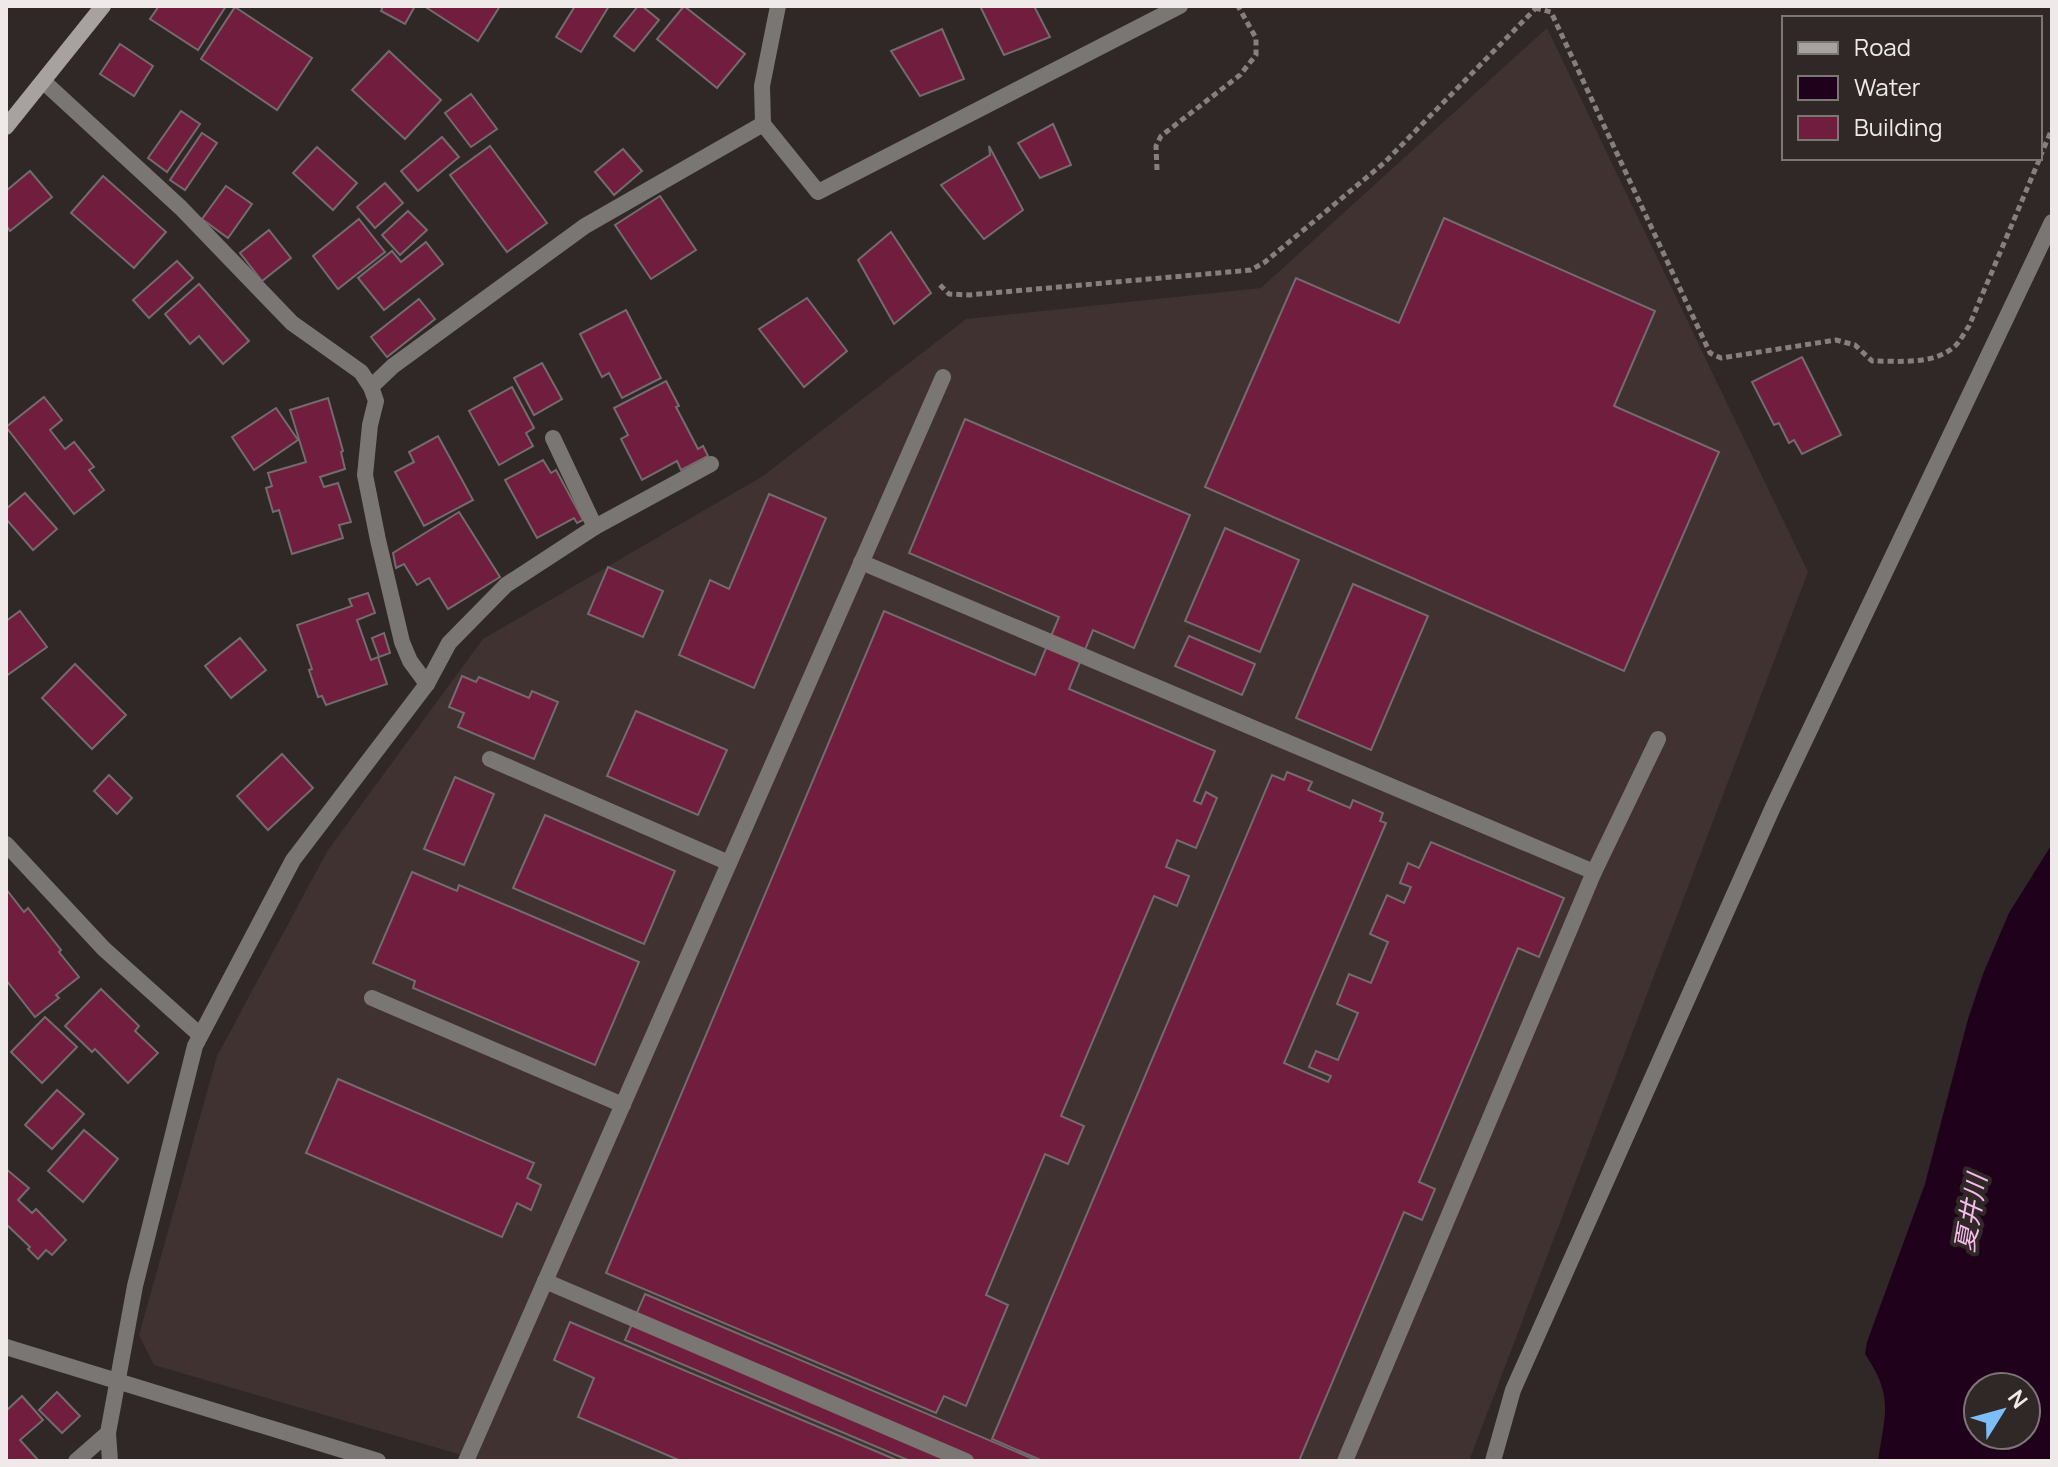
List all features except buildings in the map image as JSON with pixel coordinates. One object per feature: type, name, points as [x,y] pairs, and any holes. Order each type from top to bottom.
[{"type":"main road","points":[[6,127],[103,6]]},
{"type":"street","points":[[778,6],[762,86],[763,124],[818,192],[1180,6]]},
{"type":"street","points":[[44,82],[181,208],[292,323],[361,372],[371,387],[376,401],[370,425],[365,475],[402,642],[410,661],[427,684]]},
{"type":"street","points":[[371,387],[393,366],[551,248],[763,124]]},
{"type":"street","points":[[1493,1461],[1513,1390],[1766,821],[2052,222]]},
{"type":"street","points":[[466,1461],[943,377]]},
{"type":"street","points":[[553,438],[595,527]]},
{"type":"street","points":[[110,1461],[108,1433],[135,1286],[195,1046],[293,860],[427,684],[449,643],[506,585],[595,527],[711,464]]},
{"type":"street","points":[[861,562],[1594,872]]},
{"type":"street","points":[[1345,1461],[1594,872],[1658,739]]},
{"type":"street","points":[[490,759],[729,863]]},
{"type":"street","points":[[6,844],[104,949],[200,1035]]},
{"type":"street","points":[[372,998],[623,1105]]},
{"type":"street","points":[[545,1281],[966,1461]]},
{"type":"street","points":[[6,1347],[378,1461]]},
{"type":"street","points":[[76,1461],[108,1433]]},
{"type":"path","points":[[1157,170],[1156,146],[1161,136],[1240,75],[1256,55],[1256,38],[1238,6]]},
{"type":"path","points":[[940,285],[949,294],[969,295],[1251,270],[1265,262],[1384,163],[1536,7],[1551,12],[1710,353],[1721,358],[1836,340],[1855,345],[1872,361],[1915,360],[1938,356],[1954,347],[1969,326],[2039,160]]},
{"type":"path","points":[[2042,153],[2052,129]]},
{"type":"shaded area","points":[[1547,28],[1808,572],[1469,1461],[482,1461],[154,1365],[139,1335],[217,1056],[328,850],[483,639],[763,476],[966,319],[1261,288]]},
{"type":"water","name":"夏井川","points":[[2052,844],[2052,1461],[1878,1461],[1885,1417],[1884,1394],[1865,1354],[1867,1342],[1925,1184],[1968,1019],[2009,913]]}]
